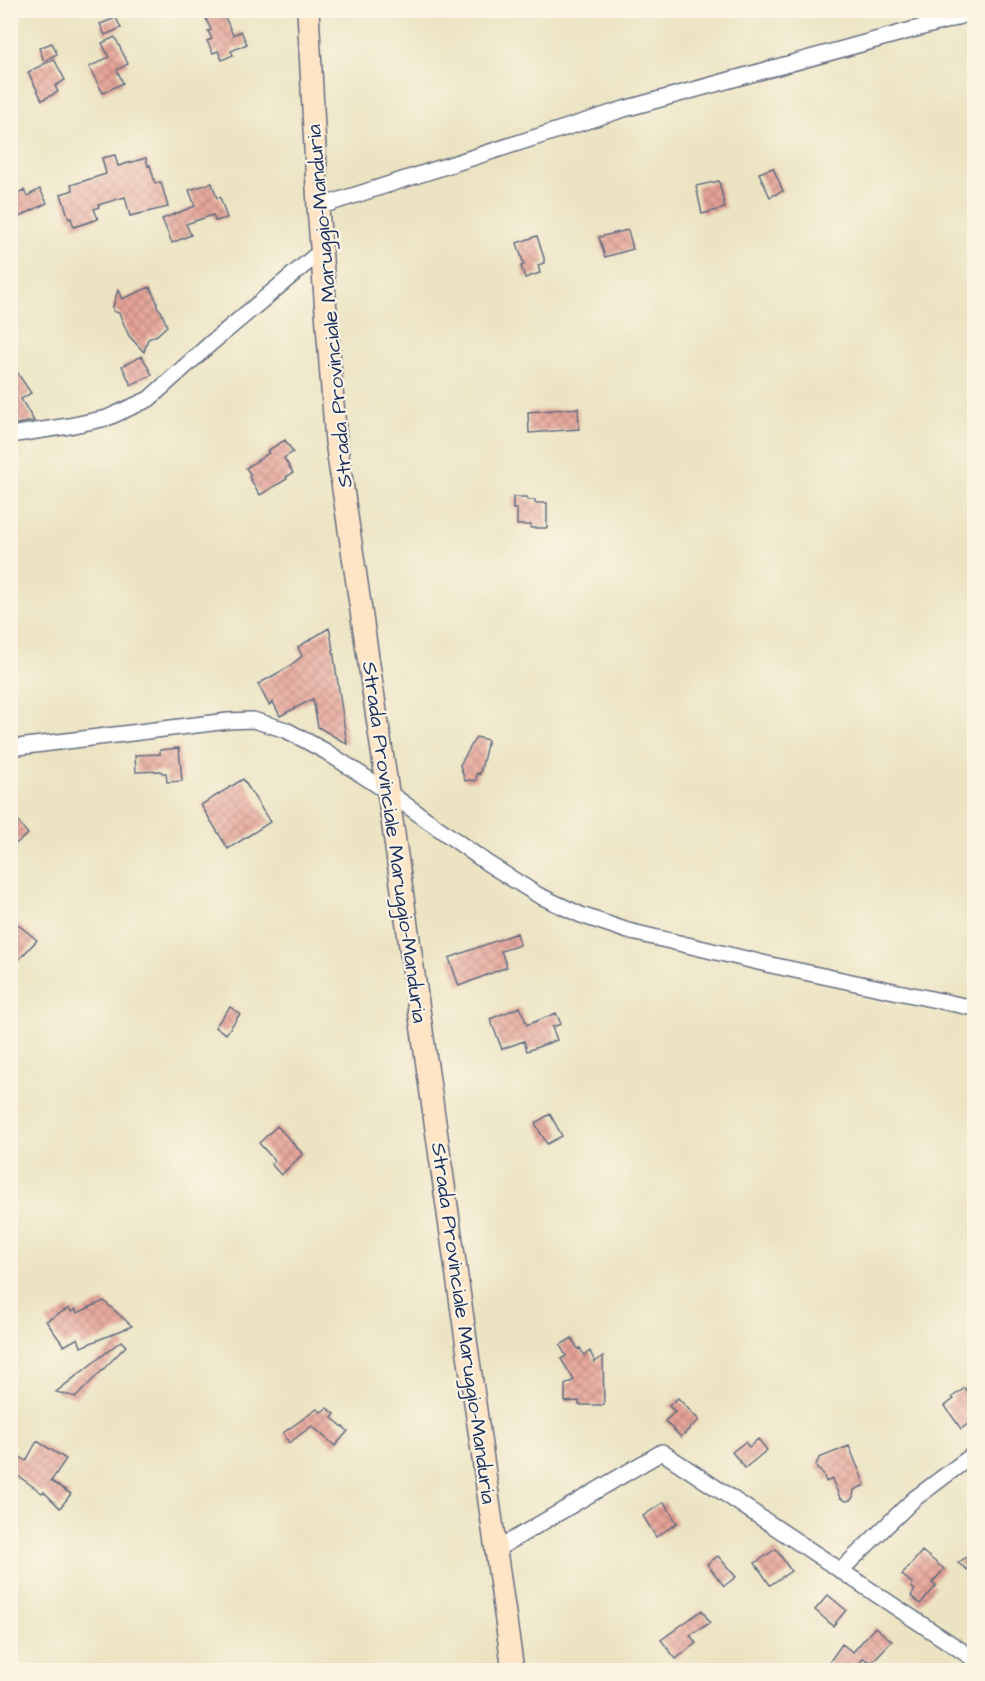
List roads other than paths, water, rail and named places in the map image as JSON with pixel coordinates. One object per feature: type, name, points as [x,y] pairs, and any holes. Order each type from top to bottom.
[{"type":"main road","name":"Strada Provinciale Maruggio-Manduria","points":[[308,10],[318,207],[336,442],[513,1671]]},
{"type":"street","points":[[318,207],[624,109],[952,20],[975,11]]},
{"type":"street","points":[[10,435],[107,418],[149,399],[210,344],[321,251]]},
{"type":"street","points":[[10,748],[217,722],[253,720],[286,730],[325,752],[388,792],[488,863],[538,895],[581,915],[628,931],[760,963],[975,1008]]},
{"type":"street","points":[[497,1549],[662,1452],[975,1659]]},
{"type":"street","points":[[841,1570],[914,1499],[975,1454]]}]
